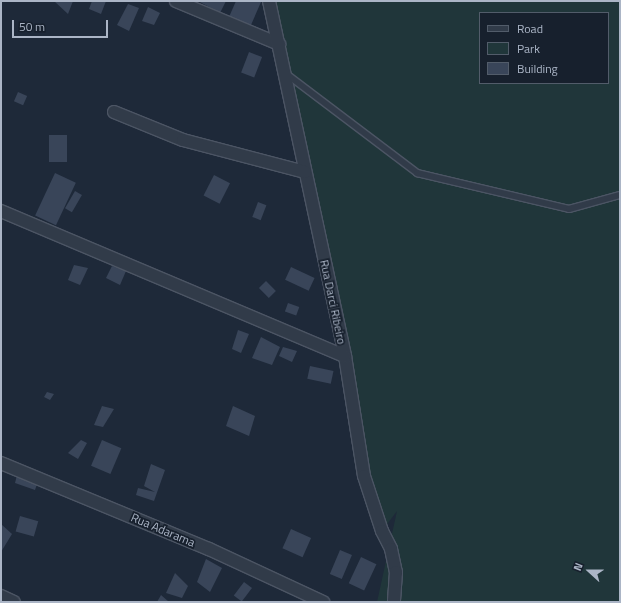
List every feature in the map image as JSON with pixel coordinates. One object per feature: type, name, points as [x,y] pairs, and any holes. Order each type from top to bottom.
[{"type":"street","points":[[176,1],[279,44]]},
{"type":"street","name":"Rua Darci Ribeiro","points":[[269,1],[345,356],[364,476],[382,531],[391,549],[396,572],[394,602]]},
{"type":"street","points":[[114,112],[183,140],[305,172]]},
{"type":"street","points":[[1,211],[345,356]]},
{"type":"street","name":"Rua Adarama","points":[[1,463],[208,549],[323,602]]},
{"type":"street","points":[[1,596],[14,602]]},
{"type":"lane","points":[[285,73],[417,173],[569,209],[620,195]]},
{"type":"green space","points":[[274,1],[620,1],[620,602],[377,602],[397,511],[382,531]]},
{"type":"building","points":[[54,1],[73,1],[68,14]]},
{"type":"building","points":[[92,1],[106,1],[101,14],[89,9]]},
{"type":"building","points":[[198,1],[226,1],[220,13]]},
{"type":"building","points":[[236,1],[261,2],[251,25],[229,17]]},
{"type":"building","points":[[128,4],[139,8],[129,31],[117,25]]},
{"type":"building","points":[[148,7],[160,13],[154,25],[142,21]]},
{"type":"building","points":[[249,52],[262,57],[254,78],[241,73]]},
{"type":"building","points":[[18,92],[27,96],[23,105],[14,101]]},
{"type":"building","points":[[49,135],[67,135],[67,162],[49,162]]},
{"type":"building","points":[[55,173],[76,183],[56,225],[35,216]]},
{"type":"building","points":[[214,175],[230,183],[220,204],[204,195]]},
{"type":"building","points":[[75,191],[82,195],[72,212],[65,208]]},
{"type":"building","points":[[258,202],[266,205],[261,220],[252,217]]},
{"type":"building","points":[[74,265],[88,268],[80,285],[68,280]]},
{"type":"building","points":[[112,266],[126,271],[120,285],[106,278]]},
{"type":"building","points":[[291,267],[315,278],[309,291],[285,280]]},
{"type":"building","points":[[266,281],[276,291],[269,298],[259,288]]},
{"type":"building","points":[[288,303],[299,307],[296,316],[285,311]]},
{"type":"building","points":[[238,330],[249,334],[241,353],[232,349]]},
{"type":"building","points":[[261,337],[280,347],[272,365],[252,358]]},
{"type":"building","points":[[283,347],[297,351],[292,362],[279,356]]},
{"type":"building","points":[[310,366],[333,371],[331,384],[307,379]]},
{"type":"building","points":[[47,392],[54,394],[50,400],[44,397]]},
{"type":"building","points":[[102,406],[114,409],[103,427],[94,425]]},
{"type":"building","points":[[233,406],[255,416],[249,436],[226,426]]},
{"type":"building","points":[[81,440],[87,443],[78,459],[68,453]]},
{"type":"building","points":[[102,440],[121,448],[110,474],[91,466]]},
{"type":"building","points":[[151,464],[165,470],[154,501],[136,495],[138,488],[155,492],[144,486]]},
{"type":"building","points":[[17,475],[37,484],[35,490],[15,483]]},
{"type":"building","points":[[20,516],[38,521],[34,537],[16,531]]},
{"type":"building","points":[[1,524],[12,534],[1,552]]},
{"type":"building","points":[[291,529],[311,538],[303,557],[282,548]]},
{"type":"building","points":[[340,550],[352,555],[342,579],[330,574]]},
{"type":"building","points":[[361,557],[376,564],[364,590],[349,583]]},
{"type":"building","points":[[206,559],[222,568],[210,592],[197,582]]},
{"type":"building","points":[[175,573],[188,586],[182,598],[166,593]]},
{"type":"building","points":[[244,582],[252,588],[242,602],[234,596]]},
{"type":"building","points":[[161,595],[169,602],[157,602]]}]
